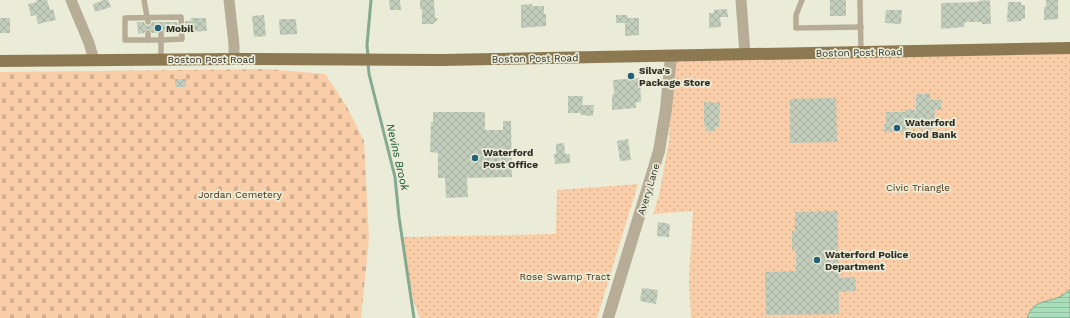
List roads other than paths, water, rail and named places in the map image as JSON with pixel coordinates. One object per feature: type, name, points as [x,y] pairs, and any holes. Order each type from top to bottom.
[{"type":"main road","name":"Boston Post Road","points":[[0,61],[234,59],[442,60],[1070,48]]},
{"type":"street","points":[[71,0],[94,60]]},
{"type":"street","points":[[229,0],[234,59]]},
{"type":"street","points":[[741,0],[745,54]]},
{"type":"street","name":"Avery Lane","points":[[608,318],[659,151],[666,109],[671,56]]},
{"type":"lane","points":[[144,0],[148,20]]},
{"type":"lane","points":[[802,0],[796,15],[796,28],[861,27]]},
{"type":"lane","points":[[860,0],[860,52]]},
{"type":"lane","points":[[181,17],[182,39],[161,40],[148,37],[125,40],[125,18],[148,20],[181,17]]},
{"type":"lane","points":[[161,33],[161,60]]},
{"type":"waterway","name":"Nevins Brook","points":[[368,56],[367,45],[371,0]]},
{"type":"waterway","name":"Nevins Brook","points":[[368,62],[369,74],[395,177],[399,217],[414,318]]},
{"type":"place","name":"Mobil","points":[[158,28]]},
{"type":"place","name":"Silva's Package Store","points":[[631,76]]},
{"type":"place","name":"Waterford Food Bank","points":[[897,128]]},
{"type":"place","name":"Waterford Post Office","points":[[475,158]]},
{"type":"place","name":"Waterford Police Department","points":[[817,260]]},
{"type":"park label","name":"Civic Triangle","points":[[918,187]]},
{"type":"park label","name":"Jordan Cemetery","points":[[240,194]]},
{"type":"park label","name":"Rose Swamp Tract","points":[[565,276]]}]
